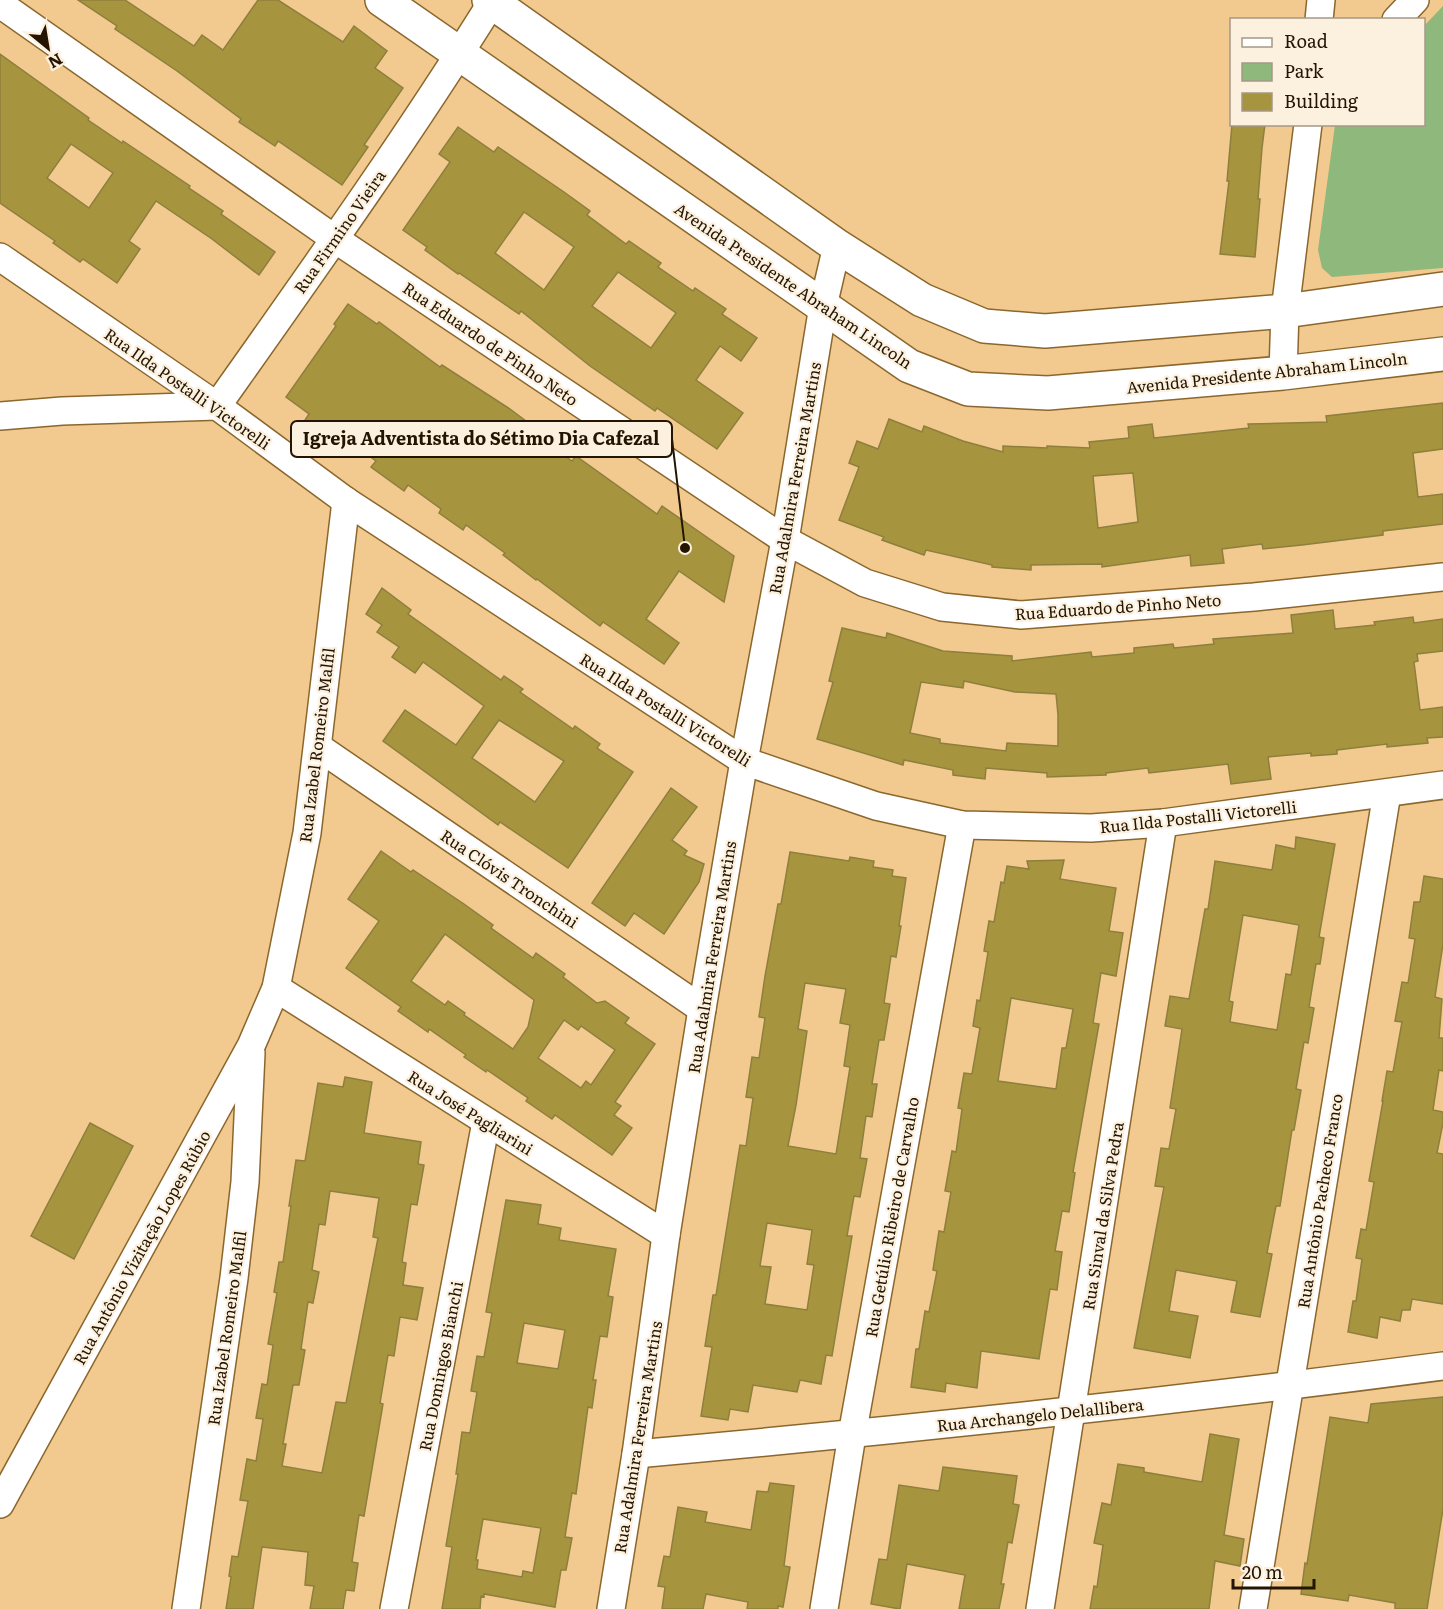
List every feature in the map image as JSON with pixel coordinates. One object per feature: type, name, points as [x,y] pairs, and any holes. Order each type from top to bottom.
[{"type":"street","name":"Avenida Presidente Abraham Lincoln","points":[[382,0],[909,366],[968,388],[1048,393],[1283,373],[1443,354]]},
{"type":"street","points":[[1319,18],[1321,0]]},
{"type":"street","points":[[1398,18],[1415,0]]},
{"type":"street","name":"Rua Firmino Vieira","points":[[217,406],[335,239],[459,54],[490,1]]},
{"type":"street","points":[[490,1],[837,246],[922,300],[984,326],[1045,331],[1285,311],[1443,289]]},
{"type":"street","name":"Rua Eduardo de Pinho Neto","points":[[0,4],[335,239],[785,540],[865,583],[942,607],[1022,615],[1254,597],[1443,577]]},
{"type":"street","points":[[1283,373],[1285,311],[1308,126]]},
{"type":"street","name":"Rua Adalmira Ferreira Martins","points":[[610,1609],[636,1454],[666,1235],[702,1009],[744,761],[785,540],[823,306],[837,246]]},
{"type":"street","name":"Rua Ilda Postalli Victorelli","points":[[0,256],[217,406],[346,501],[744,761],[876,806],[962,825],[1091,828],[1162,823],[1443,785]]},
{"type":"street","points":[[0,416],[62,411],[217,406]]},
{"type":"street","name":"Rua Izabel Romeiro Malfil","points":[[276,988],[307,833],[346,501]]},
{"type":"street","name":"Rua Clóvis Tronchini","points":[[318,747],[702,1009]]},
{"type":"street","name":"Rua Antônio Pacheco Franco","points":[[1253,1609],[1387,793]]},
{"type":"street","name":"Rua Sinval da Silva Pedra","points":[[1040,1609],[1162,823]]},
{"type":"street","name":"Rua Getúlio Ribeiro de Carvalho","points":[[824,1609],[852,1435],[962,825]]},
{"type":"street","name":"Rua Antônio Vizitação Lopes Rúbio","points":[[0,1504],[251,1046],[276,988]]},
{"type":"street","name":"Rua José Pagliarini","points":[[276,988],[666,1235]]},
{"type":"street","name":"Rua Izabel Romeiro Malfil","points":[[186,1609],[234,1278],[245,1182],[251,1046]]},
{"type":"street","name":"Rua Domingos Bianchi","points":[[394,1609],[486,1122]]},
{"type":"street","name":"Rua Archangelo Delallibera","points":[[636,1454],[852,1435],[1288,1386],[1443,1365]]},
{"type":"green space","points":[[1443,6],[1443,268],[1332,277],[1322,268],[1318,250],[1335,126],[1425,126],[1425,25]]},
{"type":"building","points":[[78,0],[125,0],[194,46],[202,35],[223,50],[258,0],[278,0],[343,42],[354,26],[387,51],[375,68],[403,88],[364,145],[368,147],[342,185],[278,141],[275,146],[239,122],[241,119],[177,71],[115,29],[117,26]]},
{"type":"building","points":[[0,54],[89,118],[88,120],[190,186],[189,188],[223,211],[221,214],[275,252],[259,275],[212,239],[156,201],[129,241],[140,249],[117,283],[83,259],[80,262],[53,243],[55,241],[0,203]],"holes":[[[71,144],[113,173],[89,208],[47,178]]]},
{"type":"building","points":[[1232,126],[1265,126],[1255,257],[1220,254],[1229,181],[1227,181]]},
{"type":"building","points":[[458,127],[494,152],[498,147],[590,211],[587,215],[626,244],[629,241],[661,263],[658,267],[693,291],[695,288],[726,309],[722,314],[757,338],[741,361],[720,346],[696,380],[743,413],[717,449],[657,408],[655,411],[590,366],[521,311],[519,314],[458,274],[425,250],[427,247],[403,230],[450,162],[439,154]],"holes":[[[524,212],[574,247],[544,290],[495,253]],[[618,272],[676,313],[651,348],[592,306]]]},
{"type":"building","points":[[348,304],[377,324],[379,322],[440,367],[442,365],[510,409],[534,427],[531,432],[572,461],[576,456],[657,514],[662,506],[734,556],[724,602],[679,571],[646,619],[679,643],[664,664],[603,622],[600,626],[466,525],[463,530],[439,513],[441,509],[408,485],[404,491],[371,467],[376,461],[335,432],[330,438],[305,420],[309,414],[286,397],[336,326],[334,324]]},
{"type":"building","points":[[1443,403],[1443,449],[1413,453],[1418,497],[1443,494],[1443,524],[1383,531],[1383,535],[1302,545],[1263,549],[1262,544],[1222,549],[1224,563],[1191,566],[1190,555],[1102,567],[1102,564],[1031,565],[1031,570],[992,567],[992,565],[926,550],[924,555],[882,540],[884,537],[839,520],[859,467],[849,463],[857,441],[878,449],[889,419],[922,432],[924,426],[963,441],[1003,452],[1003,446],[1090,448],[1089,442],[1129,438],[1128,427],[1152,424],[1154,438],[1249,428],[1248,424],[1327,422],[1326,416]],"holes":[[[1133,473],[1138,522],[1098,528],[1093,476]]]},
{"type":"building","points":[[382,588],[411,610],[408,614],[501,680],[504,676],[523,689],[520,692],[573,729],[575,726],[600,744],[597,748],[633,772],[568,868],[500,822],[498,825],[383,741],[405,710],[456,745],[484,706],[423,662],[415,673],[392,657],[399,647],[377,632],[382,625],[366,614]],"holes":[[[499,720],[564,761],[535,802],[472,758]]]},
{"type":"building","points":[[1333,610],[1335,629],[1375,625],[1374,622],[1413,617],[1414,623],[1443,619],[1443,651],[1417,654],[1418,661],[1414,662],[1420,710],[1443,707],[1443,737],[1427,738],[1428,743],[1387,747],[1387,744],[1337,750],[1337,754],[1311,756],[1311,753],[1268,757],[1271,779],[1231,784],[1228,764],[1149,773],[1148,768],[1106,773],[1106,775],[1047,777],[1047,773],[986,768],[985,779],[953,775],[953,770],[904,760],[903,765],[817,739],[833,682],[829,681],[842,628],[886,638],[887,633],[943,651],[1012,656],[1012,661],[1091,652],[1092,657],[1134,653],[1134,648],[1173,644],[1174,648],[1214,644],[1213,639],[1293,633],[1291,615]],"holes":[[[964,681],[1015,692],[1056,694],[1058,746],[1007,743],[1006,751],[940,743],[940,739],[910,733],[921,682],[963,688]]]},
{"type":"building","points":[[671,788],[697,807],[672,840],[687,851],[684,855],[704,864],[699,882],[664,934],[634,913],[625,926],[592,903]]},
{"type":"building","points":[[1296,837],[1335,844],[1319,937],[1324,938],[1320,964],[1316,964],[1309,1007],[1314,1008],[1308,1043],[1304,1042],[1296,1089],[1301,1090],[1280,1206],[1276,1206],[1267,1253],[1272,1254],[1260,1317],[1231,1312],[1237,1281],[1176,1270],[1169,1311],[1198,1316],[1190,1358],[1134,1348],[1164,1187],[1155,1186],[1161,1148],[1169,1149],[1176,1109],[1170,1108],[1182,1029],[1165,1026],[1170,996],[1189,999],[1205,909],[1208,909],[1215,861],[1272,870],[1276,845],[1295,849]],"holes":[[[1243,915],[1299,925],[1291,975],[1286,974],[1277,1030],[1230,1022],[1233,1002],[1229,1001]]]},
{"type":"building","points":[[381,851],[464,904],[493,925],[491,928],[533,958],[536,953],[565,974],[563,977],[597,1003],[605,1001],[629,1018],[625,1023],[655,1044],[615,1102],[621,1106],[614,1115],[632,1128],[612,1155],[555,1115],[552,1119],[526,1101],[528,1098],[464,1057],[466,1055],[429,1029],[428,1032],[398,1011],[401,1007],[346,968],[379,921],[348,899]],"holes":[[[445,934],[534,1000],[528,1027],[513,1049],[448,1001],[445,1005],[411,981]],[[564,1020],[578,1030],[581,1026],[615,1050],[591,1085],[586,1081],[581,1088],[538,1058]]]},
{"type":"building","points":[[790,852],[849,861],[850,857],[874,861],[873,867],[893,870],[892,876],[906,878],[896,957],[891,956],[884,1003],[890,1004],[884,1040],[879,1040],[872,1084],[877,1084],[872,1117],[866,1116],[860,1158],[867,1159],[860,1197],[854,1196],[847,1236],[852,1236],[832,1356],[826,1355],[821,1384],[800,1380],[797,1392],[753,1385],[748,1412],[730,1409],[728,1420],[701,1416],[712,1347],[705,1346],[713,1295],[716,1295],[740,1145],[746,1146],[753,1098],[746,1097],[752,1057],[759,1058],[765,1018],[759,1017],[778,904],[781,904]],"holes":[[[805,983],[846,989],[840,1023],[850,1025],[844,1066],[850,1067],[836,1154],[788,1146],[807,1031],[798,1029]],[[767,1223],[812,1230],[807,1264],[814,1265],[807,1310],[765,1304],[771,1267],[760,1266]]]},
{"type":"building","points":[[1064,860],[1060,879],[1116,888],[1109,931],[1123,933],[1116,976],[1101,973],[1093,1023],[1099,1024],[1073,1172],[1075,1173],[1069,1212],[1062,1211],[1055,1251],[1062,1252],[1057,1290],[1050,1289],[1039,1359],[981,1351],[977,1388],[946,1383],[945,1392],[911,1387],[916,1349],[919,1349],[925,1311],[929,1312],[937,1271],[933,1270],[939,1231],[944,1232],[951,1192],[945,1191],[952,1151],[956,1152],[962,1109],[958,1108],[964,1073],[972,1074],[980,1028],[973,1026],[977,1000],[980,1001],[988,952],[984,951],[989,921],[994,922],[1001,882],[1004,883],[1007,866],[1029,869],[1027,861]],"holes":[[[1011,998],[1073,1009],[1066,1048],[1062,1048],[1056,1089],[998,1081]]]},
{"type":"building","points":[[1424,876],[1443,879],[1443,944],[1435,997],[1442,999],[1439,1038],[1443,1038],[1443,1071],[1439,1070],[1433,1110],[1443,1112],[1437,1153],[1443,1154],[1443,1304],[1412,1299],[1410,1310],[1402,1310],[1400,1321],[1380,1317],[1377,1338],[1348,1332],[1353,1301],[1356,1301],[1362,1259],[1356,1258],[1361,1229],[1366,1230],[1374,1182],[1369,1181],[1387,1071],[1393,1072],[1402,1022],[1395,1021],[1402,982],[1408,983],[1415,939],[1409,938],[1414,902],[1420,902]]},
{"type":"building","points":[[345,1077],[372,1082],[364,1133],[421,1142],[418,1164],[424,1165],[417,1205],[411,1204],[402,1262],[406,1263],[403,1285],[423,1288],[417,1320],[400,1317],[394,1356],[388,1355],[380,1403],[383,1404],[364,1516],[359,1515],[352,1562],[358,1563],[354,1591],[346,1590],[343,1609],[310,1609],[314,1586],[305,1585],[308,1552],[262,1547],[253,1609],[226,1609],[232,1556],[238,1557],[248,1501],[240,1500],[247,1459],[256,1461],[263,1419],[256,1418],[262,1384],[267,1385],[273,1345],[268,1344],[277,1293],[274,1292],[279,1262],[283,1262],[296,1160],[305,1161],[318,1083],[343,1087]],"holes":[[[330,1191],[379,1198],[373,1237],[378,1238],[346,1403],[336,1402],[322,1473],[282,1466],[286,1444],[283,1444],[293,1385],[299,1385],[305,1350],[301,1349],[308,1302],[313,1303],[319,1272],[312,1270],[319,1224],[325,1225]]]},
{"type":"building","points":[[90,1123],[133,1146],[74,1259],[31,1236]]},
{"type":"building","points":[[506,1200],[541,1205],[538,1224],[561,1228],[559,1240],[616,1249],[608,1296],[613,1297],[607,1337],[600,1336],[593,1380],[596,1380],[592,1408],[588,1407],[576,1494],[572,1493],[565,1537],[572,1538],[566,1570],[561,1570],[555,1607],[484,1594],[484,1597],[481,1596],[480,1609],[442,1609],[452,1547],[446,1546],[458,1474],[456,1474],[462,1432],[470,1433],[477,1392],[471,1391],[477,1356],[484,1357],[492,1313],[486,1312]],"holes":[[[524,1323],[565,1330],[558,1369],[517,1363]],[[483,1519],[541,1528],[533,1573],[523,1571],[522,1577],[477,1569],[478,1560],[476,1560]]]},
{"type":"building","points":[[1443,1397],[1443,1509],[1427,1609],[1395,1609],[1395,1603],[1349,1595],[1348,1601],[1301,1594],[1330,1417],[1368,1423],[1371,1404]]},
{"type":"building","points":[[1210,1434],[1239,1439],[1224,1535],[1244,1539],[1240,1566],[1215,1561],[1209,1609],[1090,1609],[1094,1586],[1097,1587],[1103,1545],[1094,1543],[1102,1503],[1111,1505],[1118,1464],[1144,1468],[1144,1472],[1202,1482]]},
{"type":"building","points":[[943,1467],[1017,1476],[1013,1504],[1019,1505],[1012,1543],[1008,1542],[999,1609],[959,1609],[965,1575],[907,1564],[900,1609],[871,1604],[879,1559],[887,1560],[899,1485],[939,1491]]},
{"type":"building","points":[[770,1483],[794,1486],[784,1566],[790,1567],[783,1607],[747,1609],[748,1602],[706,1594],[703,1609],[662,1609],[665,1587],[658,1586],[664,1556],[670,1557],[678,1507],[707,1512],[705,1522],[751,1530],[757,1491],[768,1492]]},
{"type":"place","name":"Igreja Adventista do Sétimo Dia Cafezal","points":[[685,548]]}]
